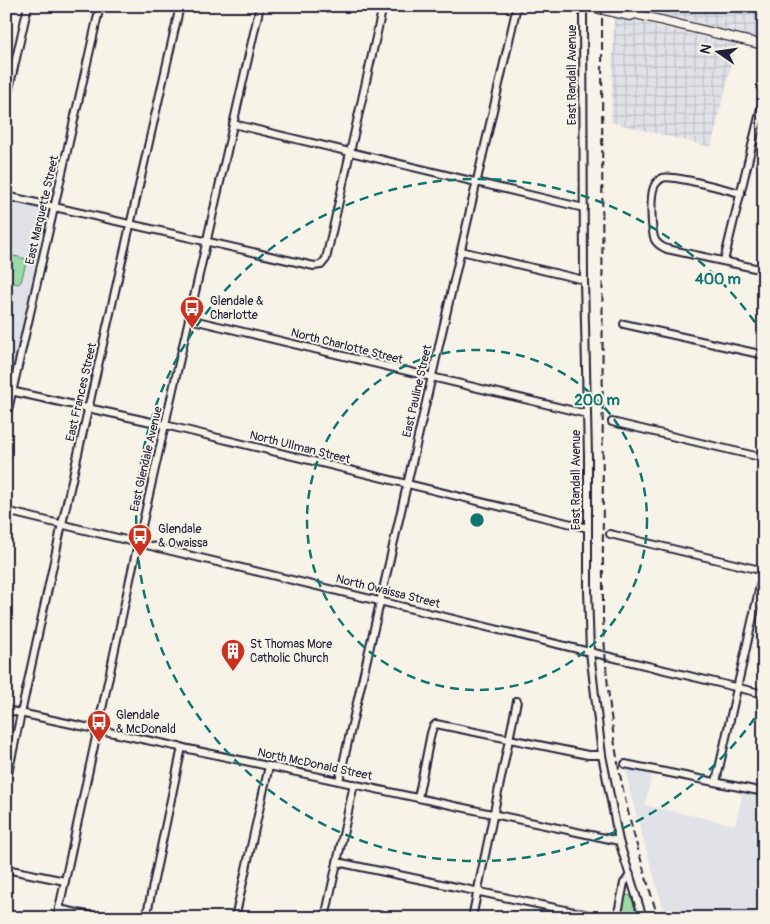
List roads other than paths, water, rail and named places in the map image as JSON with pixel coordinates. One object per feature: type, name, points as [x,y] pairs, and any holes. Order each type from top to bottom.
[{"type":"main road","points":[[585,6],[630,16],[635,10]]},
{"type":"main road","points":[[613,6],[635,10],[764,45]]},
{"type":"street","points":[[6,102],[28,6]]},
{"type":"street","name":"East Marquette Street","points":[[6,419],[9,391],[100,6]]},
{"type":"street","name":"East Frances Street","points":[[6,783],[62,524],[180,6]]},
{"type":"street","name":"East Glendale Avenue","points":[[57,918],[165,425],[260,6]]},
{"type":"street","points":[[6,196],[314,266],[322,264],[326,259],[383,6]]},
{"type":"street","name":"East Pauline Street","points":[[339,781],[517,6]]},
{"type":"street","name":"East Randall Avenue","points":[[585,6],[584,280],[590,652],[602,755],[619,841],[643,918]]},
{"type":"street","points":[[724,261],[764,96]]},
{"type":"street","points":[[233,124],[584,208]]},
{"type":"street","points":[[741,193],[668,177],[661,179],[654,187],[652,226],[655,239],[658,244],[668,248],[764,270]]},
{"type":"street","points":[[461,251],[584,280]]},
{"type":"street","name":"North Charlotte Street","points":[[189,319],[587,414]]},
{"type":"street","points":[[624,324],[764,355]]},
{"type":"street","name":"North Ullman Street","points":[[9,391],[165,425],[588,528]]},
{"type":"street","points":[[612,422],[764,458]]},
{"type":"street","name":"North Owaissa Street","points":[[6,511],[764,694]]},
{"type":"street","points":[[610,534],[764,570],[716,782]]},
{"type":"street","points":[[472,918],[517,701]]},
{"type":"street","name":"North McDonald Street","points":[[6,710],[619,841]]},
{"type":"street","points":[[418,798],[434,724],[445,724],[588,755],[602,755]]},
{"type":"street","points":[[146,918],[182,747]]},
{"type":"street","points":[[625,764],[764,792]]},
{"type":"street","points":[[235,918],[269,766]]},
{"type":"street","points":[[325,918],[354,784]]},
{"type":"street","points":[[337,862],[603,918]]},
{"type":"street","points":[[6,869],[64,882]]},
{"type":"street","points":[[616,918],[624,883],[630,875]]},
{"type":"street","points":[[59,909],[101,918]]},
{"type":"railway","points":[[602,6],[604,638],[611,716],[620,774],[632,828],[658,918]]},
{"type":"place","name":"Glendale & Charlotte","points":[[192,329]]},
{"type":"place","name":"Glendale & Owaissa","points":[[140,557]]},
{"type":"place","name":"St Thomas More Catholic Church","points":[[233,672]]},
{"type":"place","name":"Glendale & McDonald","points":[[99,743]]}]
